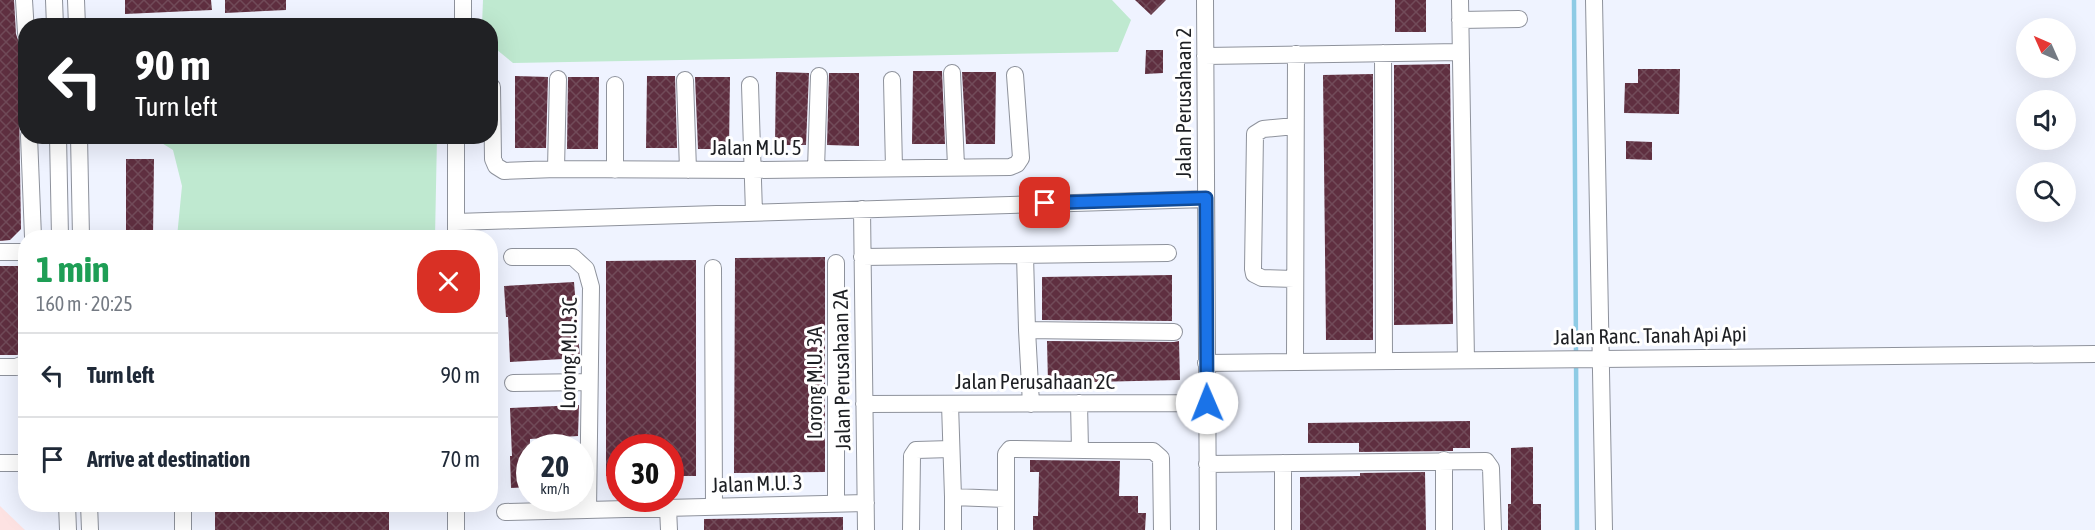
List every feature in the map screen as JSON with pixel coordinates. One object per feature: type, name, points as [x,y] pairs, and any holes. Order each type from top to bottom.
[{"type":"street","points":[[24,0],[25,18]]},
{"type":"street","points":[[54,0],[55,18]]},
{"type":"street","points":[[76,0],[77,18]]},
{"type":"street","points":[[463,0],[463,18]]},
{"type":"street","name":"Jalan Perusahaan 2","points":[[1205,0],[1208,530]]},
{"type":"street","points":[[1460,0],[1466,360]]},
{"type":"street","points":[[1594,0],[1594,358],[1604,530]]},
{"type":"street","points":[[1460,20],[1519,19]]},
{"type":"street","points":[[1205,56],[1460,52]]},
{"type":"street","points":[[1383,53],[1384,361]]},
{"type":"street","points":[[1295,362],[1296,54]]},
{"type":"street","points":[[952,73],[956,166]]},
{"type":"street","name":"Jalan M.U. 5","points":[[493,144],[493,159],[496,166],[504,171],[556,168],[752,170],[1010,167],[1017,164],[1021,158],[1015,75]]},
{"type":"street","points":[[816,169],[819,76]]},
{"type":"street","points":[[556,168],[558,79]]},
{"type":"street","points":[[685,80],[688,170]]},
{"type":"street","points":[[892,80],[894,168]]},
{"type":"street","points":[[615,84],[615,170]]},
{"type":"street","points":[[750,85],[754,213]]},
{"type":"street","points":[[1294,279],[1257,277],[1254,274],[1253,257],[1255,134],[1263,129],[1295,126]]},
{"type":"street","points":[[29,144],[33,230]]},
{"type":"street","points":[[58,144],[60,230]]},
{"type":"street","points":[[79,144],[81,230]]},
{"type":"street","points":[[456,144],[456,230],[754,213],[1206,198]]},
{"type":"street","name":"Jalan Perusahaan 2A","points":[[862,209],[866,530]]},
{"type":"street","points":[[0,252],[18,252]]},
{"type":"street","points":[[862,257],[1168,253]]},
{"type":"street","points":[[1025,255],[1031,404]]},
{"type":"street","name":"Lorong M.U. 3C","points":[[512,257],[573,257],[586,269],[591,287],[589,434]]},
{"type":"street","name":"Lorong M.U. 3A","points":[[836,262],[836,503]]},
{"type":"street","points":[[712,268],[714,507]]},
{"type":"street","points":[[1027,330],[1174,332]]},
{"type":"street","name":"Jalan Ranc. Tanah Api Api","points":[[1206,363],[2095,354]]},
{"type":"street","points":[[0,367],[18,366]]},
{"type":"street","points":[[513,383],[589,382]]},
{"type":"street","name":"Jalan Perusahaan 2C","points":[[864,404],[1207,403]]},
{"type":"street","points":[[950,404],[953,530]]},
{"type":"street","points":[[1079,404],[1080,450]]},
{"type":"street","points":[[911,530],[912,456],[916,450],[951,449]]},
{"type":"street","points":[[1006,530],[1006,454],[1010,449],[1153,451],[1161,458],[1162,530]]},
{"type":"street","points":[[1444,460],[1444,530]]},
{"type":"street","points":[[1207,464],[1482,460],[1490,464],[1492,530]]},
{"type":"street","points":[[0,463],[18,463]]},
{"type":"street","points":[[1283,463],[1283,530]]},
{"type":"street","points":[[953,497],[1005,499]]},
{"type":"street","name":"Jalan M.U. 3","points":[[684,508],[866,503]]},
{"type":"street","points":[[67,512],[68,530]]},
{"type":"street","points":[[89,512],[90,530]]},
{"type":"street","points":[[183,512],[183,530]]},
{"type":"street","points":[[456,512],[456,530]]},
{"type":"street","name":"Jalan M.U. 3","points":[[505,512],[516,512]]},
{"type":"street","points":[[668,512],[669,530]]},
{"type":"shaded area","points":[[0,506],[25,530],[0,530]]},
{"type":"green space","points":[[483,0],[1112,0],[1131,20],[1118,52],[513,63],[498,51],[498,18],[482,18]]},
{"type":"green space","points":[[163,144],[437,144],[435,230],[178,230],[182,186],[173,150]]},
{"type":"building","points":[[0,0],[14,0],[18,40],[21,229],[10,240],[0,241]]},
{"type":"building","points":[[125,0],[211,0],[212,10],[125,14]]},
{"type":"building","points":[[225,0],[286,0],[286,10],[225,13]]},
{"type":"building","points":[[1135,0],[1166,0],[1151,15]]},
{"type":"building","points":[[1395,0],[1426,0],[1426,32],[1395,32]]},
{"type":"building","points":[[1146,50],[1163,50],[1163,73],[1145,74]]},
{"type":"building","points":[[1450,64],[1453,324],[1394,325],[1394,65]]},
{"type":"building","points":[[1638,69],[1680,69],[1679,114],[1624,113],[1625,83],[1638,83]]},
{"type":"building","points":[[913,71],[942,71],[945,144],[912,144]]},
{"type":"building","points":[[776,72],[809,73],[806,145],[775,145]]},
{"type":"building","points":[[962,72],[996,72],[995,144],[966,144]]},
{"type":"building","points":[[829,73],[859,73],[859,146],[827,145]]},
{"type":"building","points":[[1373,74],[1373,340],[1326,340],[1323,75]]},
{"type":"building","points":[[515,76],[548,77],[546,148],[515,148]]},
{"type":"building","points":[[647,76],[675,76],[677,148],[646,148]]},
{"type":"building","points":[[568,77],[599,77],[598,149],[567,149]]},
{"type":"building","points":[[695,77],[730,77],[729,149],[698,149]]},
{"type":"building","points":[[1626,141],[1652,142],[1652,160],[1626,159]]},
{"type":"building","points":[[126,159],[154,159],[153,230],[126,230]]},
{"type":"building","points":[[825,257],[825,472],[734,473],[735,258]]},
{"type":"building","points":[[696,260],[696,476],[684,476],[684,434],[606,434],[606,261]]},
{"type":"building","points":[[0,266],[18,266],[18,355],[0,355]]},
{"type":"building","points":[[1172,275],[1172,321],[1042,320],[1042,277]]},
{"type":"building","points":[[574,282],[580,358],[510,362],[504,286]]},
{"type":"building","points":[[1047,341],[1179,341],[1180,380],[1048,383]]},
{"type":"building","points":[[579,405],[578,434],[516,434],[516,488],[511,488],[510,456],[512,456],[510,408]]},
{"type":"building","points":[[1470,421],[1470,448],[1453,448],[1453,451],[1359,452],[1359,443],[1308,443],[1308,423]]},
{"type":"building","points":[[1533,447],[1533,504],[1541,504],[1541,530],[1508,530],[1508,504],[1511,504],[1511,448]]},
{"type":"building","points":[[1030,460],[1120,461],[1119,496],[1138,496],[1138,513],[1146,513],[1145,530],[1033,530],[1033,516],[1038,516],[1039,472],[1030,472]]},
{"type":"building","points":[[1425,472],[1426,530],[1300,530],[1300,477]]},
{"type":"building","points":[[215,512],[389,512],[389,530],[215,530]]},
{"type":"building","points":[[843,517],[843,530],[704,530],[704,519]]},
{"type":"waterway","points":[[1574,0],[1577,530]]},
{"type":"route","points":[[1045,203],[1206,198],[1207,403]]}]
